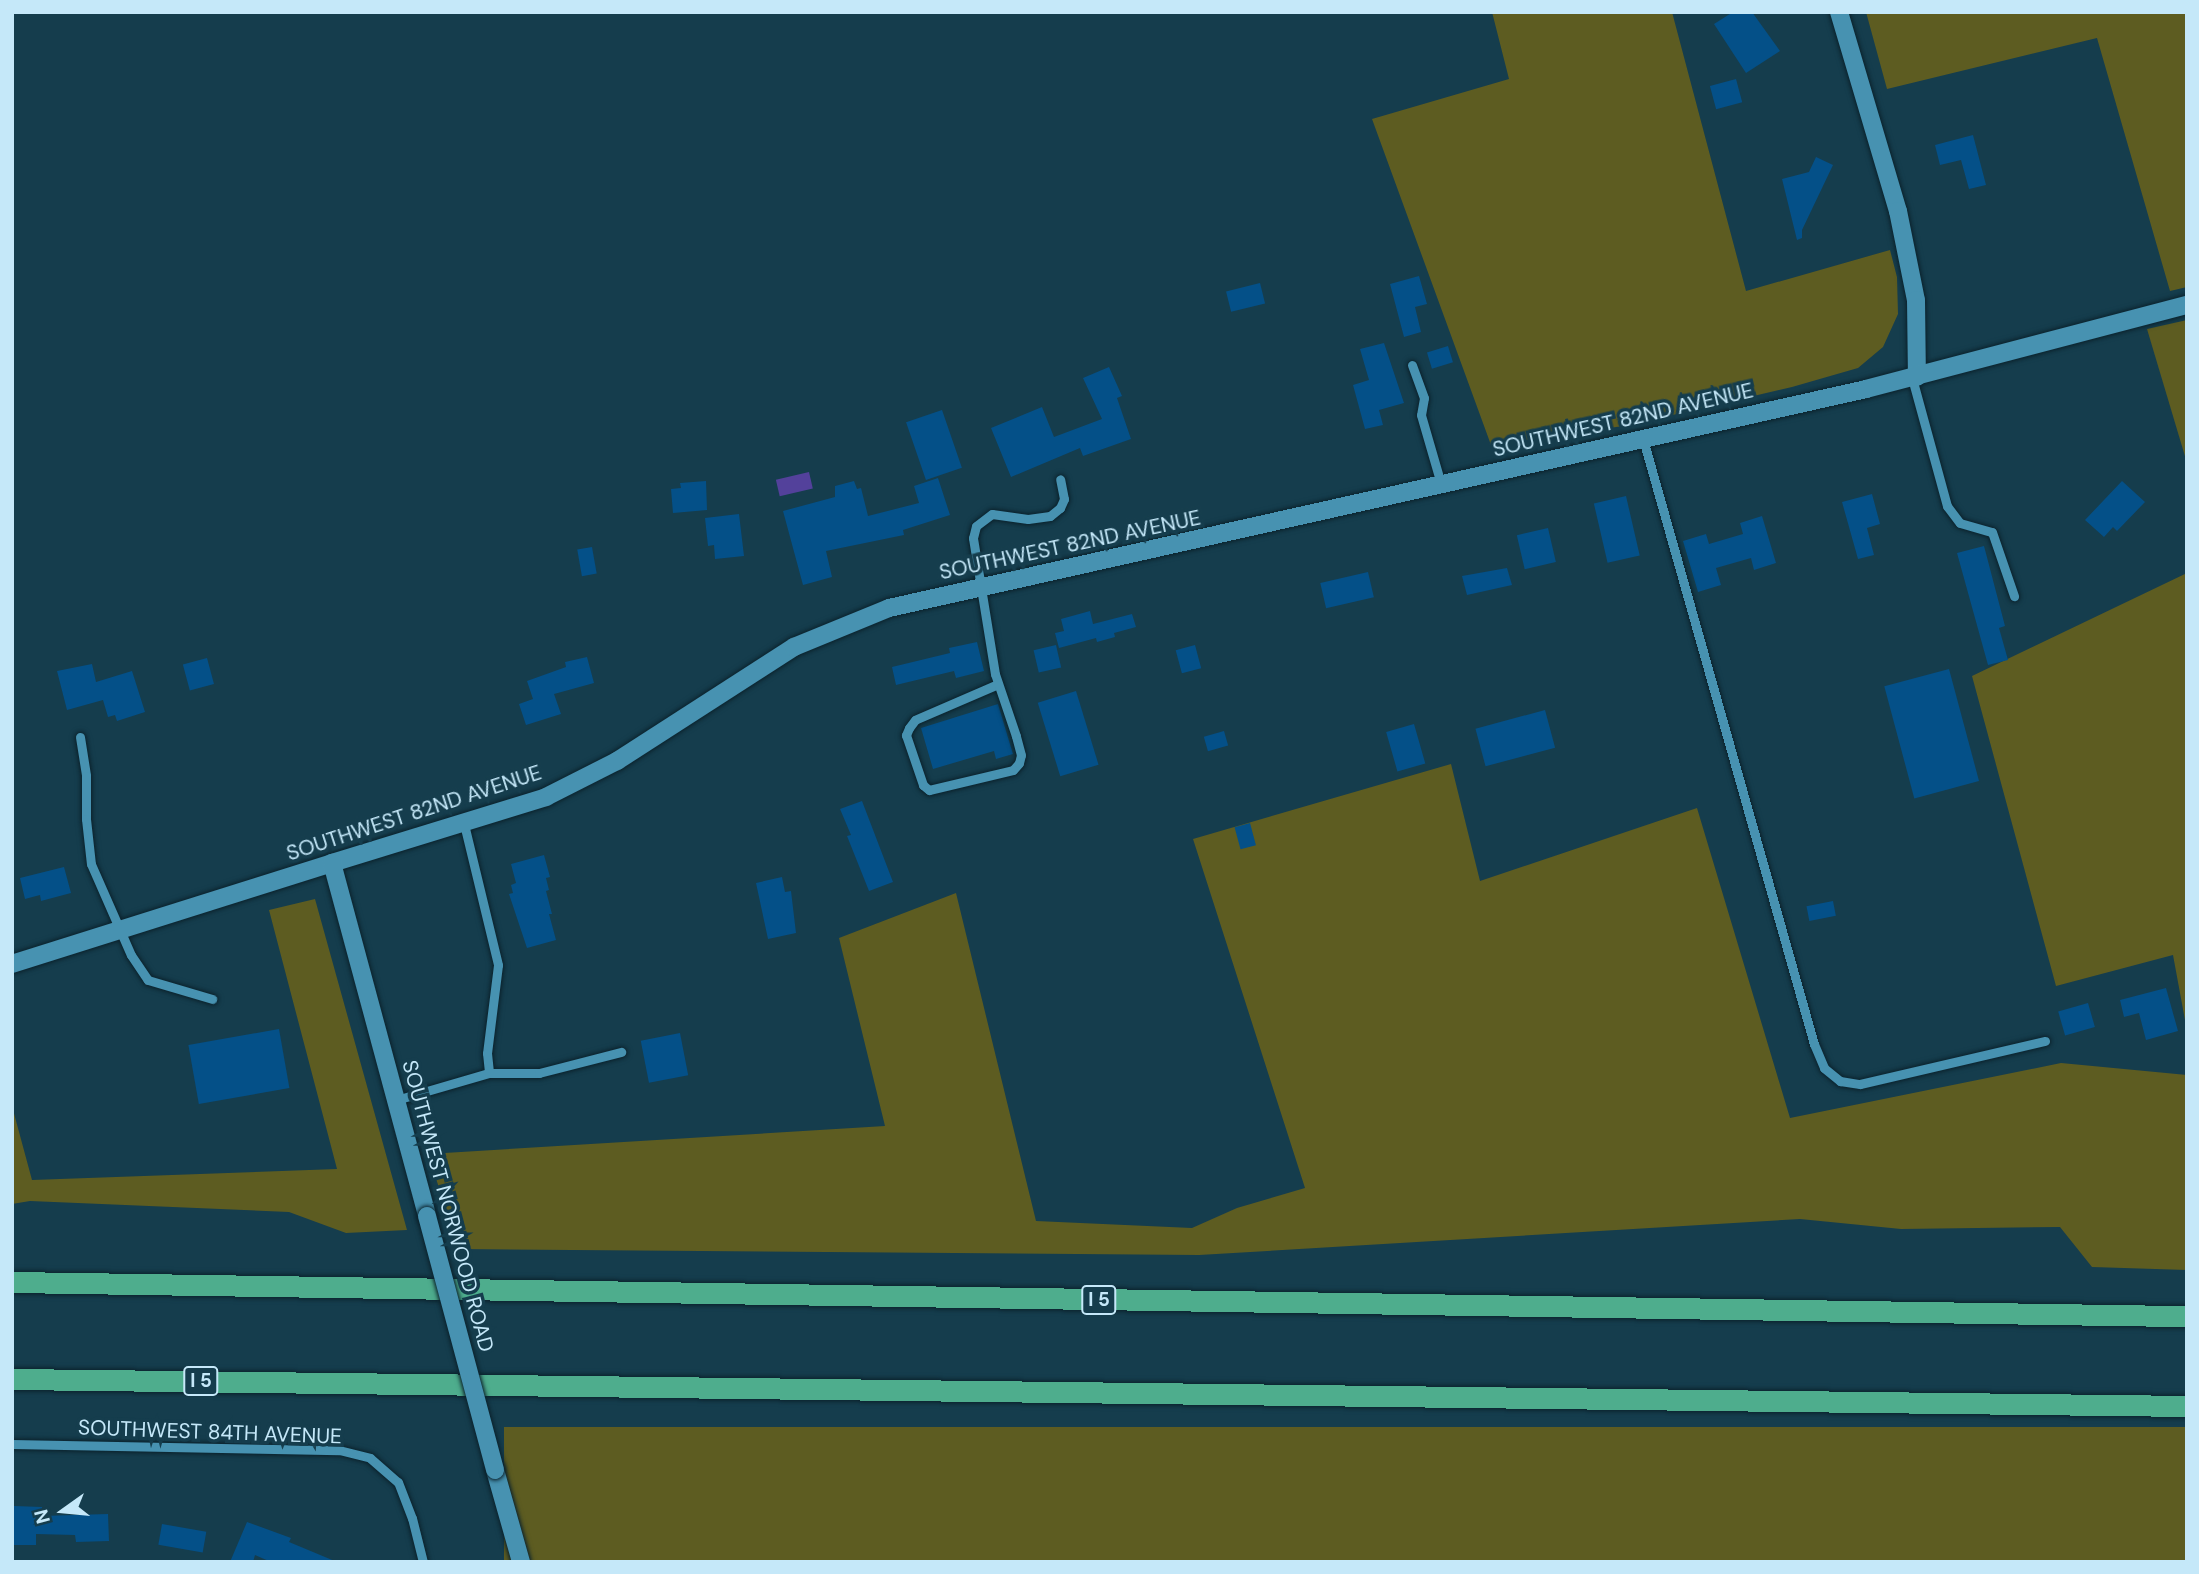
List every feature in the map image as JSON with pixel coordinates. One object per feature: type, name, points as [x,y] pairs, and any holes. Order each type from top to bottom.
[{"type":"highway","name":"I 5","points":[[12,1282],[2187,1316]]},
{"type":"highway","name":"I 5","points":[[12,1379],[2187,1406]]},
{"type":"street","points":[[1839,12],[1898,211],[1916,300],[1914,377]]},
{"type":"street","name":"SOUTHWEST 82ND AVENUE","points":[[12,964],[546,797],[617,761],[794,647],[889,608],[1914,377],[2187,305]]},
{"type":"street","name":"SOUTHWEST NORWOOD ROAD","points":[[332,863],[520,1562]]},
{"type":"lane","points":[[1412,365],[1424,398],[1421,415],[1441,484]]},
{"type":"lane","points":[[1914,377],[1947,506],[1960,523],[1992,532],[2014,596]]},
{"type":"lane","points":[[1643,439],[1810,1032],[1824,1068],[1840,1081],[1860,1084],[2045,1041]]},
{"type":"lane","points":[[998,684],[915,720],[909,728],[906,735],[923,785],[929,790],[1013,770],[1019,763],[1018,746],[998,684],[979,588],[973,538],[976,526],[992,514],[1028,519],[1050,516],[1060,509],[1064,499],[1060,480]]},
{"type":"lane","points":[[80,737],[86,776],[86,819],[91,864],[111,913],[122,929],[131,955],[148,980],[212,999]]},
{"type":"lane","points":[[464,824],[498,965],[487,1054],[489,1073]]},
{"type":"lane","points":[[396,1100],[489,1073],[539,1073],[621,1052]]},
{"type":"lane","name":"SOUTHWEST 84TH AVENUE","points":[[12,1444],[339,1450],[370,1458],[398,1482],[412,1518],[423,1562]]},
{"type":"shaded area","points":[[1492,12],[1672,12],[1746,291],[1890,250],[1897,277],[1898,314],[1883,347],[1858,368],[1792,387],[1630,425],[1491,445],[1372,119],[1509,79]]},
{"type":"shaded area","points":[[1866,12],[2187,12],[2187,287],[2170,291],[2097,38],[1887,89]]},
{"type":"shaded area","points":[[2187,320],[2187,463],[2147,329]]},
{"type":"shaded area","points":[[809,472],[813,489],[780,496],[776,480]]},
{"type":"shaded area","points":[[2187,573],[2187,1031],[2173,955],[2056,986],[1972,676]]},
{"type":"shaded area","points":[[1451,764],[1480,881],[1697,808],[1790,1118],[2061,1063],[2187,1075],[2187,1270],[2092,1267],[2060,1227],[1901,1229],[1800,1219],[1199,1255],[459,1249],[428,1154],[885,1126],[839,938],[956,893],[1036,1221],[1192,1228],[1237,1208],[1305,1188],[1193,839]]},
{"type":"shaded area","points":[[315,899],[407,1230],[346,1233],[289,1212],[30,1201],[12,1204],[12,1106],[32,1180],[337,1169],[269,910]]},
{"type":"shaded area","points":[[504,1427],[2187,1427],[2187,1562],[504,1562]]},
{"type":"building","points":[[1733,12],[1752,12],[1780,51],[1746,73],[1714,24]]},
{"type":"building","points":[[1736,79],[1742,102],[1716,109],[1710,86]]},
{"type":"building","points":[[1973,135],[1986,185],[1969,189],[1961,160],[1940,165],[1935,145]]},
{"type":"building","points":[[1816,157],[1833,165],[1802,230],[1802,238],[1797,240],[1782,179],[1809,172]]},
{"type":"building","points":[[1419,276],[1427,304],[1415,307],[1421,332],[1404,337],[1390,284]]},
{"type":"building","points":[[1260,283],[1265,303],[1231,312],[1226,291]]},
{"type":"building","points":[[1384,343],[1404,403],[1379,410],[1383,425],[1365,429],[1353,385],[1369,380],[1360,349]]},
{"type":"building","points":[[1448,346],[1453,362],[1432,369],[1427,352]]},
{"type":"building","points":[[1109,367],[1122,396],[1117,398],[1131,439],[1083,456],[1080,448],[1011,477],[991,428],[1042,407],[1054,437],[1102,419],[1083,378]]},
{"type":"building","points":[[942,410],[962,468],[926,480],[906,422]]},
{"type":"building","points":[[938,478],[950,515],[903,530],[904,535],[826,551],[832,577],[803,585],[783,511],[835,497],[835,486],[854,481],[857,489],[861,488],[868,516],[919,503],[914,486]]},
{"type":"building","points":[[706,481],[707,510],[673,513],[671,489],[681,488],[680,483]]},
{"type":"building","points":[[2122,481],[2145,502],[2117,531],[2113,527],[2104,537],[2085,520]]},
{"type":"building","points":[[1872,494],[1880,524],[1867,528],[1874,555],[1858,559],[1842,502]]},
{"type":"building","points":[[1626,496],[1640,555],[1608,563],[1594,503]]},
{"type":"building","points":[[739,514],[744,556],[715,559],[714,545],[708,546],[705,518]]},
{"type":"building","points":[[1762,516],[1776,563],[1754,570],[1751,558],[1716,568],[1721,585],[1698,592],[1683,541],[1706,534],[1709,544],[1743,534],[1740,523]]},
{"type":"building","points":[[1548,528],[1556,562],[1525,569],[1517,535]]},
{"type":"building","points":[[1984,546],[2005,626],[1999,628],[2008,660],[1988,665],[1957,553]]},
{"type":"building","points":[[592,547],[597,574],[582,576],[577,550]]},
{"type":"building","points":[[1507,568],[1512,585],[1467,595],[1462,576]]},
{"type":"building","points":[[1368,572],[1374,597],[1326,608],[1320,583]]},
{"type":"building","points":[[1090,611],[1093,624],[1132,614],[1136,627],[1114,633],[1115,637],[1097,642],[1096,638],[1059,648],[1055,633],[1064,631],[1061,619]]},
{"type":"building","points":[[977,642],[984,671],[956,678],[954,671],[896,685],[892,667],[950,653],[949,648]]},
{"type":"building","points":[[1056,645],[1061,667],[1039,673],[1034,650]]},
{"type":"building","points":[[1195,645],[1201,668],[1182,673],[1176,650]]},
{"type":"building","points":[[587,657],[594,683],[554,694],[561,714],[526,725],[519,704],[533,699],[527,681],[566,667],[565,662]]},
{"type":"building","points":[[207,658],[214,684],[190,691],[183,664]]},
{"type":"building","points":[[92,664],[96,682],[132,671],[145,712],[117,721],[115,715],[108,717],[103,700],[67,710],[57,671]]},
{"type":"building","points":[[1949,669],[1979,781],[1914,798],[1884,686]]},
{"type":"building","points":[[1076,691],[1099,765],[1060,776],[1038,703]]},
{"type":"building","points":[[998,704],[1013,754],[996,759],[994,751],[933,769],[921,728]]},
{"type":"building","points":[[1545,710],[1555,748],[1486,766],[1475,729]]},
{"type":"building","points":[[1414,724],[1425,763],[1397,771],[1386,732]]},
{"type":"building","points":[[1224,731],[1228,745],[1208,751],[1204,737]]},
{"type":"building","points":[[862,801],[893,882],[869,891],[847,836],[851,835],[840,809]]},
{"type":"building","points":[[1250,823],[1256,845],[1240,849],[1235,827]]},
{"type":"building","points":[[544,855],[550,877],[546,878],[549,890],[546,891],[552,914],[549,914],[556,940],[527,948],[509,894],[513,893],[511,885],[516,883],[511,864]]},
{"type":"building","points":[[64,867],[71,893],[41,901],[40,895],[25,899],[20,878]]},
{"type":"building","points":[[782,877],[785,892],[791,891],[796,933],[768,939],[756,883]]},
{"type":"building","points":[[1833,901],[1836,916],[1809,921],[1806,906]]},
{"type":"building","points":[[2166,988],[2178,1031],[2146,1040],[2139,1013],[2124,1017],[2120,1000]]},
{"type":"building","points":[[2088,1003],[2095,1027],[2065,1036],[2058,1012]]},
{"type":"building","points":[[279,1029],[289,1088],[199,1104],[188,1045]]},
{"type":"building","points":[[680,1033],[688,1075],[649,1083],[641,1041]]},
{"type":"building","points":[[14,1506],[42,1507],[42,1516],[108,1514],[109,1541],[76,1542],[75,1535],[36,1534],[36,1545],[12,1545]]},
{"type":"building","points":[[247,1522],[291,1538],[289,1542],[337,1562],[271,1562],[255,1555],[253,1562],[230,1562]]},
{"type":"building","points":[[162,1524],[206,1532],[203,1552],[158,1545]]}]
